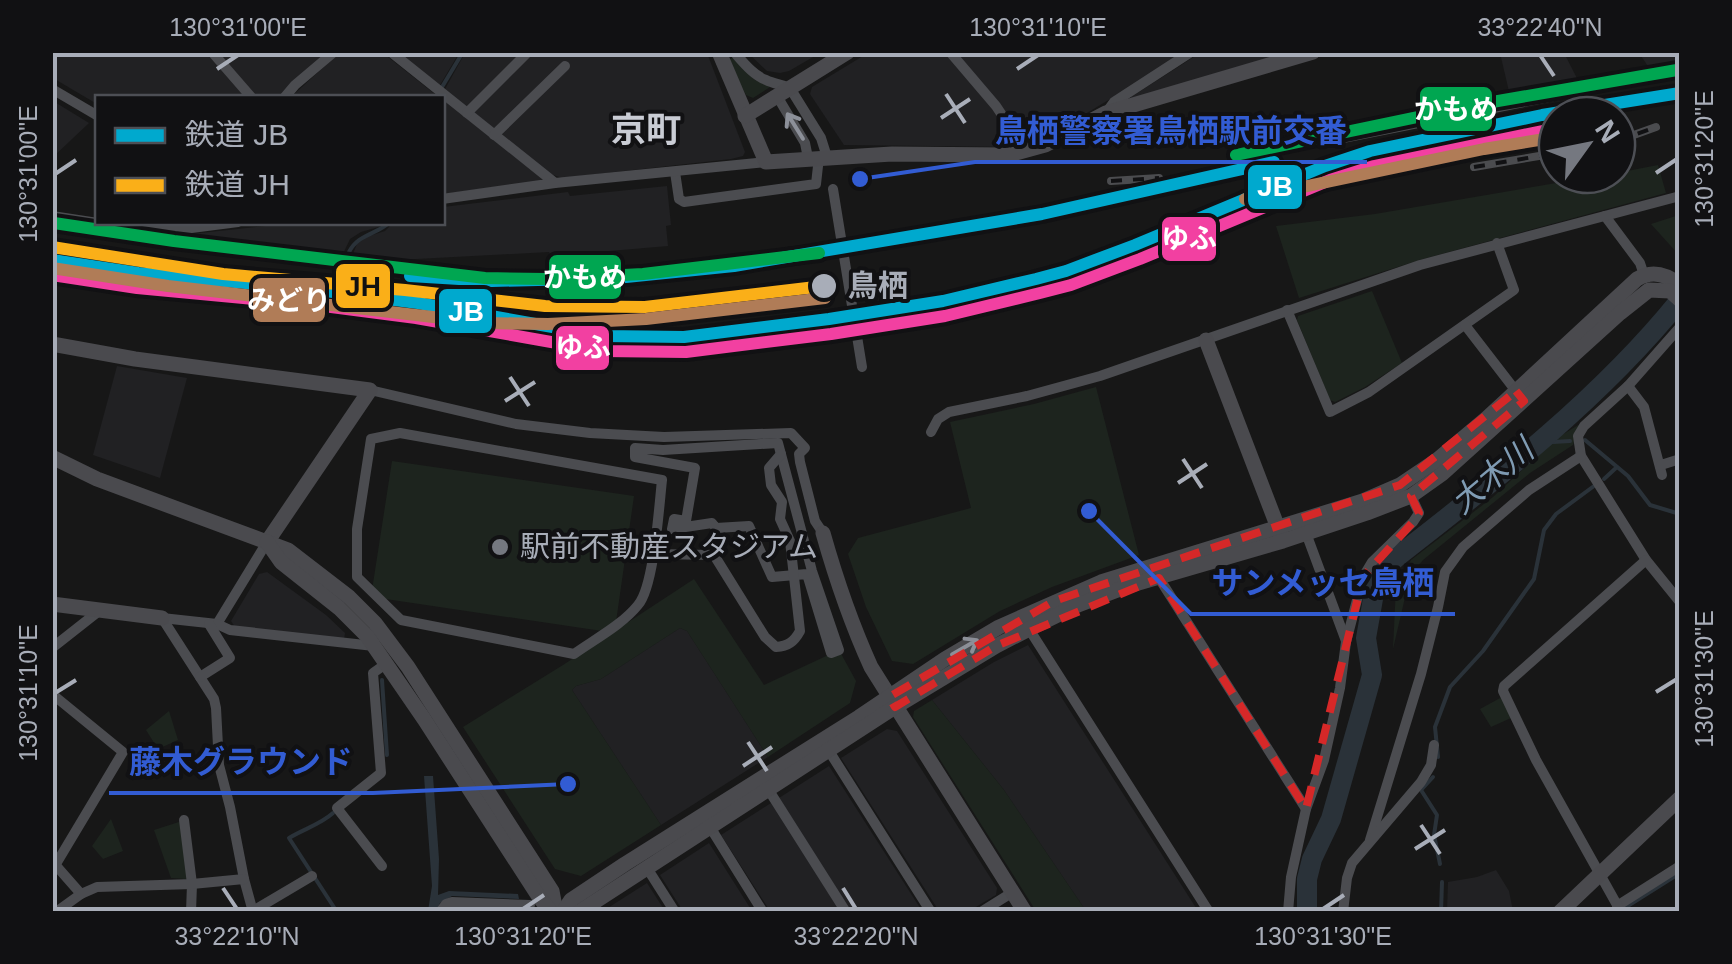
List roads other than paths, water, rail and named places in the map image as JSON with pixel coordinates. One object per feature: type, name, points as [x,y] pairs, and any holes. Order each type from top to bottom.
[{"type":"street","points":[[212,52],[249,95]]},
{"type":"street","points":[[287,95],[334,52]]},
{"type":"street","points":[[391,52],[445,95]]},
{"type":"street","points":[[467,113],[528,52]]},
{"type":"street","points":[[719,52],[766,162]]},
{"type":"street","points":[[734,52],[755,74],[781,84],[806,143],[818,157]]},
{"type":"street","points":[[745,116],[848,52]]},
{"type":"street","points":[[950,52],[996,106],[1026,151]]},
{"type":"street","points":[[445,199],[555,183],[818,157],[1009,156],[1045,146],[1106,114],[1314,52]]},
{"type":"street","points":[[1106,114],[1114,102],[1183,55]]},
{"type":"street","points":[[494,135],[565,66]]},
{"type":"street","points":[[52,89],[95,114]]},
{"type":"street","points":[[675,172],[679,199],[684,202],[816,184],[821,138],[783,92]]},
{"type":"street","points":[[445,95],[555,183]]},
{"type":"street","points":[[833,190],[862,367]]},
{"type":"street","points":[[931,432],[949,412],[1100,376],[1420,264],[1680,196]]},
{"type":"street","points":[[52,216],[95,223]]},
{"type":"street","points":[[1605,216],[1640,263],[1647,282]]},
{"type":"street","points":[[111,225],[168,232],[217,225]]},
{"type":"street","points":[[1286,310],[1330,412],[1369,392],[1514,290],[1498,244]]},
{"type":"street","points":[[1647,282],[1676,290]]},
{"type":"street","points":[[557,912],[626,864],[892,702],[996,646],[1078,605],[1280,534],[1400,485],[1520,396],[1620,313],[1647,282]]},
{"type":"street","points":[[1465,325],[1520,396]]},
{"type":"street","points":[[1680,327],[1578,436],[1581,456],[1646,560],[1680,602]]},
{"type":"street","points":[[1206,340],[1280,534]]},
{"type":"street","points":[[52,344],[370,390],[516,424],[664,437],[791,434],[805,448],[799,454],[800,462],[815,522],[823,533],[851,623],[871,666],[1025,912]]},
{"type":"street","points":[[1628,386],[1644,407],[1661,470],[1680,459]]},
{"type":"street","points":[[213,624],[370,390]]},
{"type":"street","points":[[579,912],[829,752],[958,651],[1000,627],[1101,582],[1280,534],[1306,534],[1411,496],[1442,474],[1520,396]]},
{"type":"street","points":[[400,433],[662,480],[654,554],[642,601],[574,654],[400,620],[357,576],[356,529],[370,438],[400,433]]},
{"type":"street","points":[[778,443],[781,454],[808,556],[839,650],[831,654],[806,574],[772,577],[749,526],[716,528],[712,523],[672,529],[674,519],[686,521],[695,468],[636,457],[635,448],[778,443]]},
{"type":"street","points":[[654,554],[714,555],[764,637],[776,647],[796,639],[800,631],[790,541],[780,519],[782,502],[770,485],[769,468],[781,454]]},
{"type":"street","points":[[1370,840],[1421,674],[1445,572],[1462,547],[1529,490],[1581,456]]},
{"type":"street","points":[[52,457],[97,479],[288,550],[349,597],[375,623],[418,682],[552,892],[557,912]]},
{"type":"street","points":[[1288,912],[1290,877],[1306,809],[1324,760],[1363,576],[1413,522],[1418,513],[1411,496]]},
{"type":"street","points":[[1306,534],[1346,642]]},
{"type":"street","points":[[267,542],[281,562],[339,608],[375,646],[540,897],[557,912]]},
{"type":"street","points":[[792,560],[808,556]]},
{"type":"street","points":[[1646,560],[1504,686],[1503,692],[1536,760],[1619,908],[1680,866]]},
{"type":"street","points":[[1159,578],[1306,809]]},
{"type":"street","points":[[52,604],[375,646]]},
{"type":"street","points":[[52,648],[99,610]]},
{"type":"street","points":[[162,618],[216,708],[219,765],[253,911],[312,876]]},
{"type":"street","points":[[200,676],[230,658],[213,624]]},
{"type":"street","points":[[1029,630],[1209,912]]},
{"type":"street","points":[[382,866],[337,808],[381,774],[372,673],[387,663]]},
{"type":"street","points":[[52,694],[122,752],[54,863],[81,894]]},
{"type":"street","points":[[1343,912],[1352,863],[1421,782],[1431,766],[1434,745]]},
{"type":"street","points":[[829,752],[931,912]]},
{"type":"street","points":[[768,789],[846,912]]},
{"type":"street","points":[[1560,912],[1680,798]]},
{"type":"street","points":[[184,820],[192,884],[191,912]]},
{"type":"street","points":[[710,827],[763,912]]},
{"type":"street","points":[[647,868],[675,912]]},
{"type":"street","points":[[56,912],[97,887],[244,879]]},
{"type":"street","points":[[982,912],[1012,892]]},
{"type":"street","points":[[440,912],[452,902],[530,905]]},
{"type":"waterway","points":[[442,87],[463,52]]},
{"type":"waterway","points":[[349,252],[357,242],[386,225]]},
{"type":"waterway","name":"大木川","points":[[1307,912],[1307,879],[1312,859],[1331,819],[1372,675],[1366,638],[1376,582],[1398,556],[1582,404],[1680,300]]},
{"type":"waterway","points":[[1585,440],[1628,476],[1650,505],[1680,514]]},
{"type":"waterway","points":[[1536,443],[1570,441]]},
{"type":"waterway","points":[[1604,479],[1617,467]]},
{"type":"waterway","points":[[1438,757],[1435,727],[1450,687],[1483,651],[1534,579],[1544,530],[1556,514],[1594,486]]},
{"type":"waterway","points":[[382,680],[387,755]]},
{"type":"waterway","points":[[1433,777],[1421,790],[1437,815],[1434,835],[1440,864]]},
{"type":"waterway","points":[[333,813],[289,838],[337,912]]},
{"type":"waterway","points":[[1626,907],[1680,873]]},
{"type":"waterway","points":[[1441,912],[1442,882]]},
{"type":"railway","points":[[1323,143],[1680,72]]},
{"type":"railway","points":[[1637,134],[1656,127]]},
{"type":"railway","points":[[1474,167],[1537,156]]},
{"type":"railway","points":[[1111,181],[1159,178]]},
{"type":"rail line","name":"JB","points":[[52,260],[418,303],[603,336],[684,337],[943,301],[1036,279],[1135,245],[1370,151],[1542,115],[1680,93]]},
{"type":"rail line","name":"JB","points":[[410,276],[492,281],[578,279],[734,266],[1042,214],[1274,162]]},
{"type":"rail line","name":"JH","points":[[52,247],[223,274],[545,306],[645,307],[824,286]]},
{"type":"place","name":"鳥栖警察署鳥栖駅前交番","points":[[860,179]]},
{"type":"place","name":"鳥栖","points":[[824,286]]},
{"type":"place","name":"サンメッセ鳥栖","points":[[1089,511]]},
{"type":"place","name":"駅前不動産スタジアム","points":[[500,547]]},
{"type":"place","name":"藤木グラウンド","points":[[568,784]]},
{"type":"district","name":"京町","points":[[646,130]]}]
